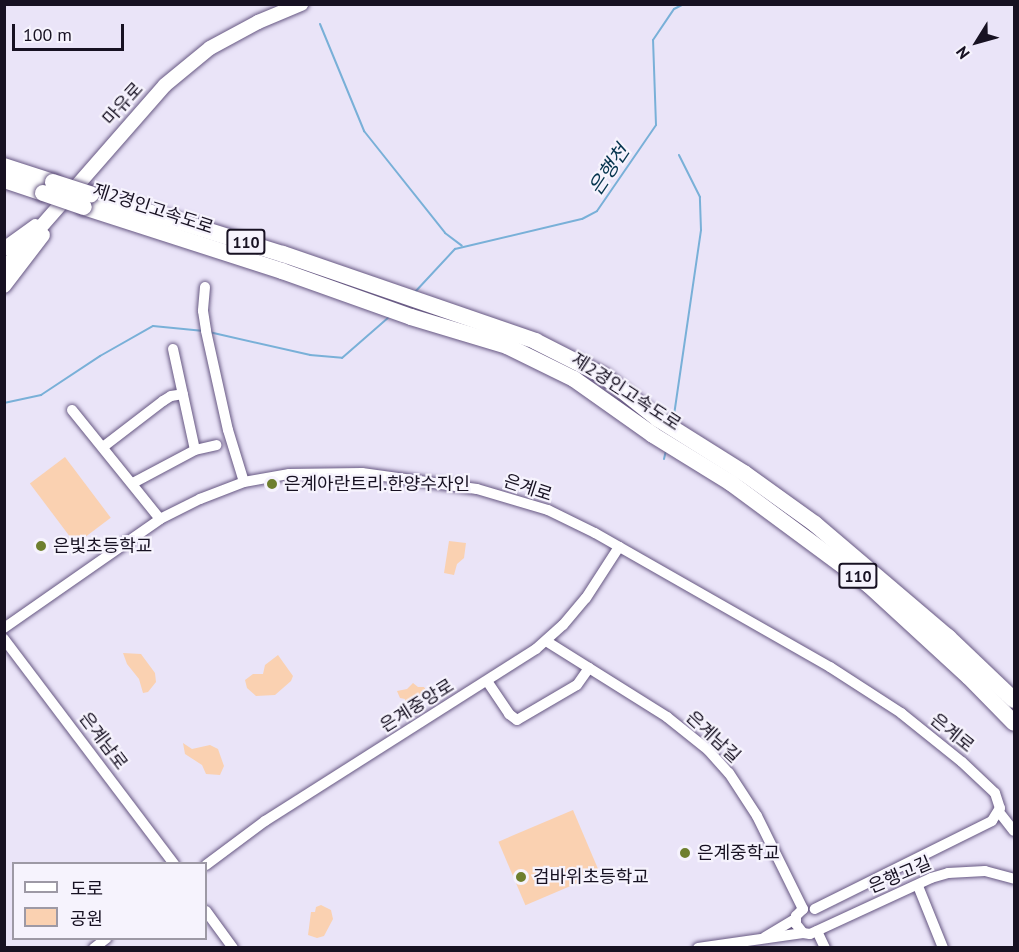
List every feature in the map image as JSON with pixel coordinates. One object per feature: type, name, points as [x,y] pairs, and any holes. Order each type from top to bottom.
[{"type":"highway","name":"제2경인고속도로","points":[[4,166],[48,188]]},
{"type":"highway","name":"제2경인고속도로","points":[[4,180],[48,188],[283,254],[535,341],[604,376],[656,427]]},
{"type":"highway","name":"제2경인고속도로","points":[[87,200],[384,305],[411,317],[507,346],[565,374],[683,444],[869,585],[969,677],[1014,723]]},
{"type":"highway","name":"제2경인고속도로","points":[[683,444],[744,473],[815,524],[948,637],[1014,700]]},
{"type":"main road","name":"마유로","points":[[4,269],[165,85],[210,48],[258,22],[301,4]]},
{"type":"main road","points":[[4,249],[50,216]]},
{"type":"main road","points":[[4,286],[42,240],[50,216]]},
{"type":"street","points":[[205,287],[203,311],[206,331],[228,430],[244,482]]},
{"type":"street","points":[[173,349],[195,450]]},
{"type":"street","points":[[103,447],[171,396],[183,394]]},
{"type":"street","points":[[72,410],[133,483],[159,519]]},
{"type":"street","points":[[133,483],[195,450],[216,445]]},
{"type":"street","name":"은계로","points":[[4,628],[159,519],[200,499],[244,482],[289,474],[332,472],[394,477],[477,489],[548,510],[596,533],[788,642],[867,690],[962,762],[990,787],[999,800],[999,812]]},
{"type":"street","name":"은계중앙로","points":[[207,864],[265,821],[487,681],[546,641],[586,598],[619,547]]},
{"type":"street","name":"은계남로","points":[[4,639],[172,862]]},
{"type":"street","name":"은계남길","points":[[546,641],[689,733],[729,773],[757,816],[809,909],[822,918],[819,929],[825,948]]},
{"type":"street","points":[[487,681],[508,714],[518,720],[577,685],[589,668]]},
{"type":"street","points":[[809,909],[992,820],[999,812],[1014,831]]},
{"type":"street","name":"은행고길","points":[[698,948],[819,929],[918,886],[931,878],[963,871],[985,871],[1014,879]]},
{"type":"street","points":[[918,886],[943,948]]},
{"type":"street","name":"은행고길","points":[[759,940],[795,920],[809,909]]},
{"type":"street","points":[[207,912],[233,948]]},
{"type":"street","points":[[795,920],[803,933]]},
{"type":"green space","points":[[65,457],[111,518],[76,544],[30,483]]},
{"type":"green space","points":[[449,541],[466,543],[464,558],[457,564],[454,575],[444,573]]},
{"type":"green space","points":[[123,653],[141,654],[155,673],[156,682],[148,692],[143,693],[139,679],[127,664]]},
{"type":"green space","points":[[278,655],[293,676],[291,681],[275,695],[256,696],[247,688],[245,680],[253,674],[263,674],[265,665]]},
{"type":"green space","points":[[413,683],[426,690],[421,704],[409,709],[404,707],[405,699],[400,698],[397,691],[407,689]]},
{"type":"green space","points":[[183,743],[192,749],[210,745],[218,749],[224,766],[220,775],[206,774],[202,765],[185,754]]},
{"type":"green space","points":[[573,810],[600,874],[525,905],[498,842]]},
{"type":"green space","points":[[321,905],[331,910],[333,919],[324,936],[317,938],[308,935],[311,912],[315,912],[316,907]]},
{"type":"waterway","name":"은행천","points":[[415,292],[455,249],[582,219],[597,211],[656,125],[653,40],[674,9],[684,4]]},
{"type":"waterway","points":[[320,24],[364,131],[445,233],[462,246]]},
{"type":"waterway","points":[[673,422],[701,230],[700,197],[679,155]]},
{"type":"waterway","points":[[209,332],[310,355],[342,358],[389,317]]},
{"type":"waterway","points":[[4,403],[41,395],[100,356],[153,326],[204,331]]},
{"type":"waterway","points":[[664,459],[666,450]]},
{"type":"place","name":"은계아란트리.한양수자인","points":[[272,484]]},
{"type":"place","name":"은빛초등학교","points":[[41,546]]},
{"type":"place","name":"은계중학교","points":[[685,853]]},
{"type":"place","name":"검바위초등학교","points":[[521,877]]}]
